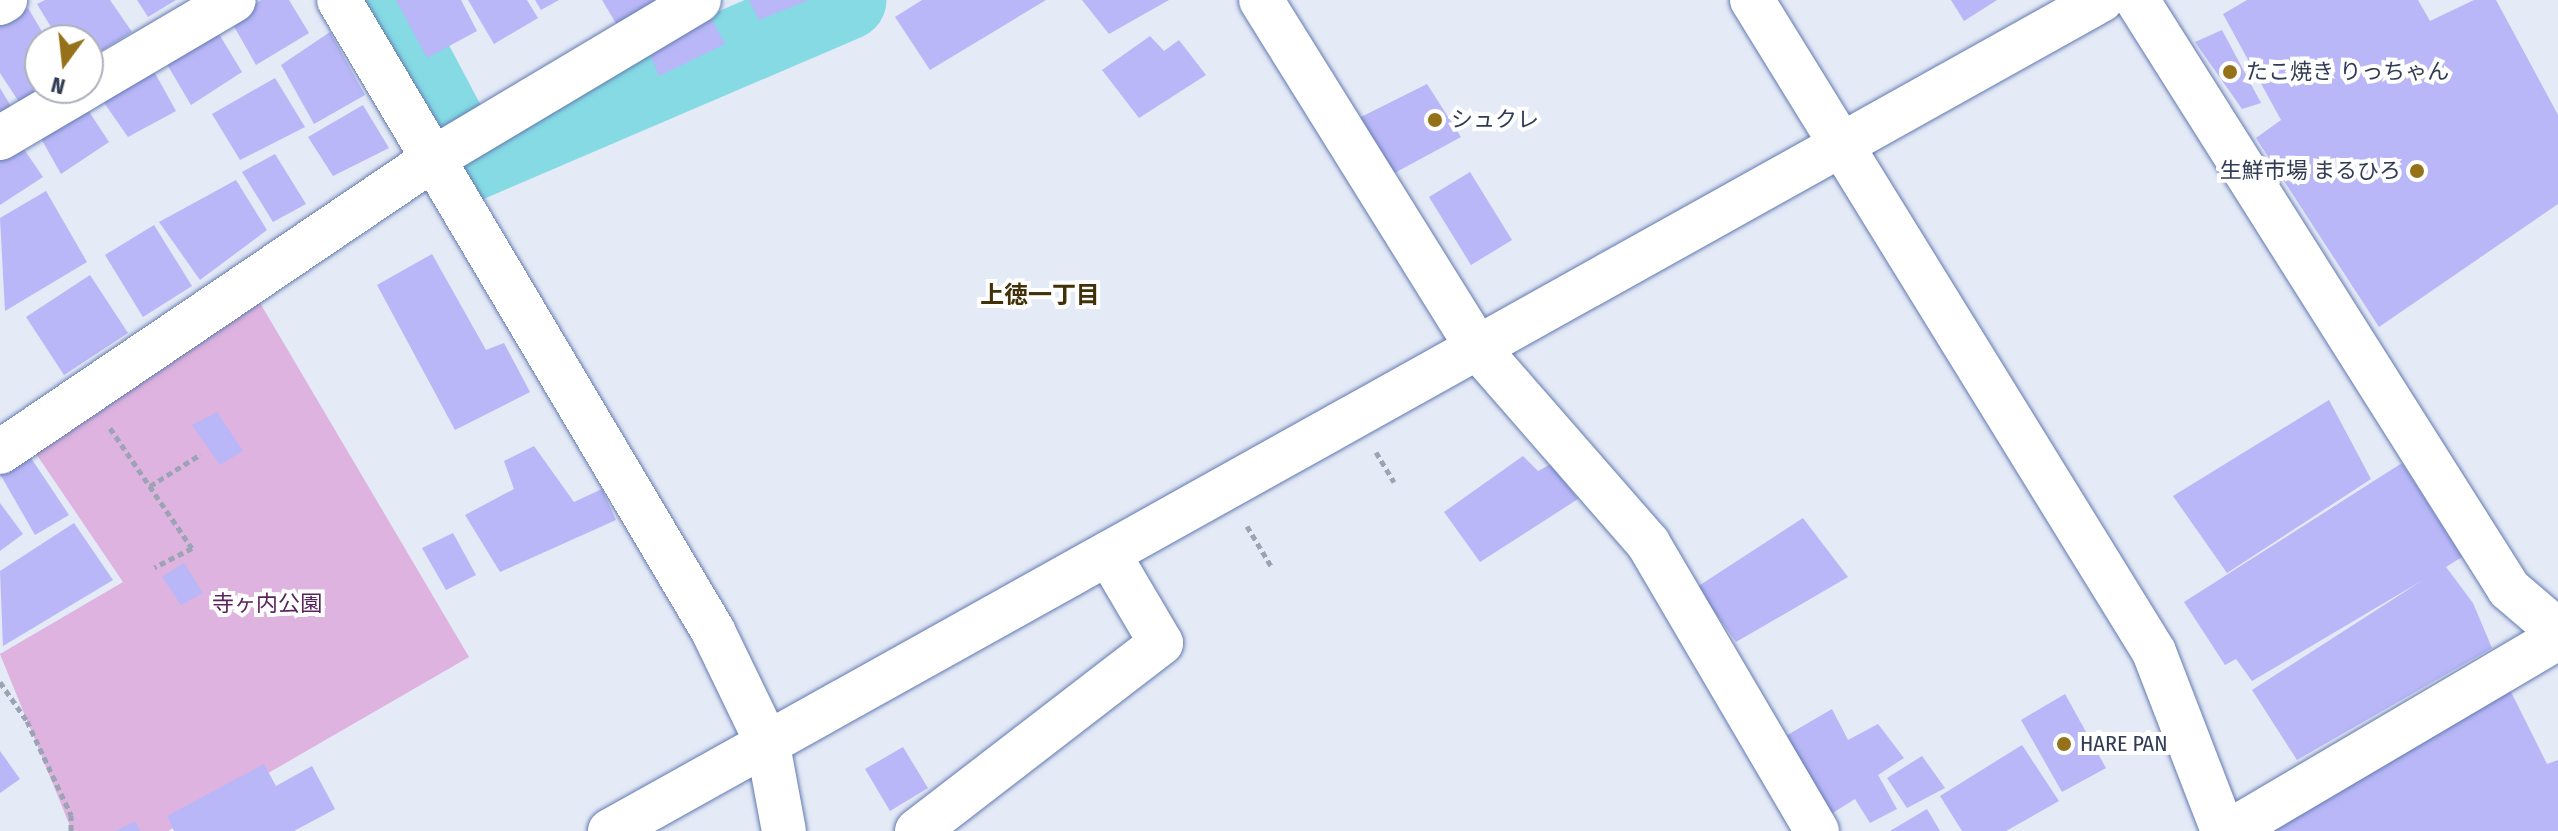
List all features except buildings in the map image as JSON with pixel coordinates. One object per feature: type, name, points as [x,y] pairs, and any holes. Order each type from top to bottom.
[{"type":"street","points":[[0,3],[5,0]]},
{"type":"street","points":[[104,76],[234,0]]},
{"type":"street","points":[[339,0],[436,157],[669,553],[768,745],[784,831]]},
{"type":"street","points":[[1261,0],[1476,346],[1648,543],[1817,831]]},
{"type":"street","points":[[1752,0],[2154,652],[2223,831]]},
{"type":"street","points":[[610,831],[2101,0]]},
{"type":"street","points":[[2137,0],[2509,589],[2558,631]]},
{"type":"street","points":[[0,452],[436,157],[687,3]]},
{"type":"street","points":[[0,138],[57,104]]},
{"type":"street","points":[[917,831],[1161,643],[1108,553]]},
{"type":"street","points":[[2230,831],[2558,638]]},
{"type":"path","points":[[108,424],[192,548],[155,567]]},
{"type":"path","points":[[150,486],[201,454]]},
{"type":"path","points":[[0,682],[27,721],[71,815],[71,831]]},
{"type":"green space","name":"寺ヶ内公園","points":[[253,291],[469,657],[168,831],[72,831],[0,654],[123,582],[28,442]]},
{"type":"water","points":[[350,0],[380,0],[454,138],[435,142]]},
{"type":"waterway","points":[[380,0],[466,163],[847,0]]},
{"type":"place","name":"たこ焼き りっちゃん","points":[[2230,72]]},
{"type":"place","name":"シュクレ","points":[[1435,120]]},
{"type":"place","name":"生鮮市場 まるひろ","points":[[2417,171]]},
{"type":"place","name":"HARE PAN","points":[[2064,744]]},
{"type":"district","name":"上徳一丁目","points":[[1040,296]]}]
